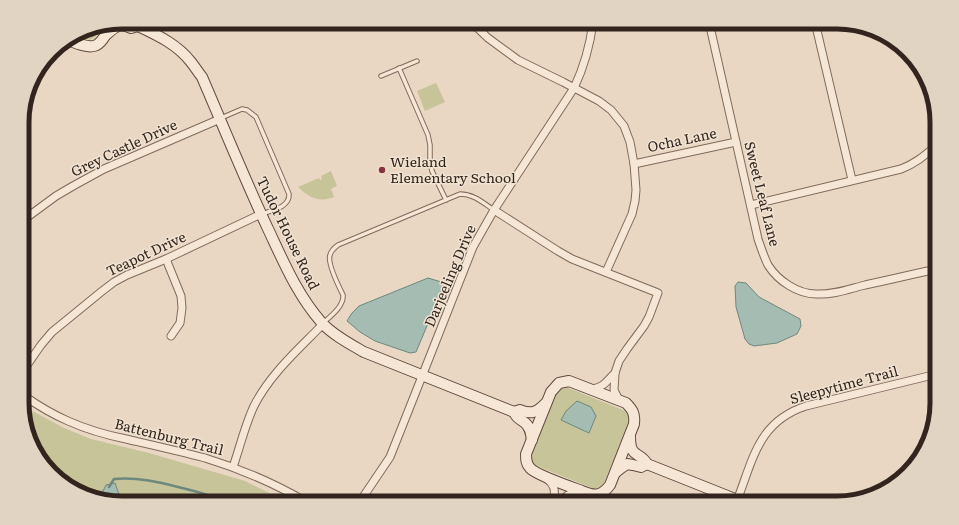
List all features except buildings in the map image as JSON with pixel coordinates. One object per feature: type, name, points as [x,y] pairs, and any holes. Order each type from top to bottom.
[{"type":"street","name":"Tudor House Road","points":[[146,29],[169,42],[191,62],[202,77],[261,214],[296,287],[323,324],[343,340],[364,352],[514,412],[520,410],[528,413],[534,412],[547,402]]},
{"type":"street","points":[[478,29],[518,60],[599,101],[611,110],[624,126],[630,142],[634,164],[636,190],[635,201],[632,214],[606,272]]},
{"type":"street","name":"Darjeeling Drive","points":[[364,496],[390,457],[473,247],[494,210],[574,88],[588,54],[592,29]]},
{"type":"street","name":"Sweet Leaf Lane","points":[[711,29],[758,239],[764,256],[776,275],[794,288],[805,292],[827,294],[930,271]]},
{"type":"street","points":[[817,29],[852,180]]},
{"type":"street","points":[[106,35],[108,30]]},
{"type":"street","name":"Tudor House Road","points":[[75,43],[89,47],[100,43],[111,30]]},
{"type":"street","name":"Grey Castle Drive","points":[[29,216],[56,196],[104,169],[220,119]]},
{"type":"street","name":"Ocha Lane","points":[[634,164],[736,142]]},
{"type":"street","points":[[751,205],[912,165],[930,151]]},
{"type":"street","points":[[494,210],[572,259],[658,293],[644,326],[619,361],[615,373],[614,390],[619,400]]},
{"type":"street","name":"Teapot Drive","points":[[29,362],[52,332],[114,282],[261,214]]},
{"type":"street","points":[[166,259],[182,296],[180,324],[171,336]]},
{"type":"street","points":[[233,467],[254,407],[264,389],[278,371],[323,324]]},
{"type":"street","points":[[591,390],[597,389],[607,383],[615,373]]},
{"type":"street","name":"Sleepytime Trail","points":[[741,496],[755,452],[761,440],[775,422],[790,412],[806,406],[930,376]]},
{"type":"street","name":"Tudor House Road","points":[[569,381],[619,400],[626,403],[630,407],[635,417],[634,424],[610,485],[606,490],[600,494],[589,494],[533,471],[527,464],[526,454],[551,392],[558,383],[569,381]]},
{"type":"street","name":"Battenburg Trail","points":[[29,399],[49,412],[89,430],[205,458],[233,467],[289,491],[297,496]]},
{"type":"street","name":"Tudor House Road","points":[[514,412],[517,418],[527,425],[531,432],[532,440]]},
{"type":"street","points":[[630,436],[630,446],[632,451],[644,459],[647,464],[724,496]]},
{"type":"street","points":[[615,473],[627,464],[633,464],[641,467],[647,464]]},
{"type":"street","points":[[544,476],[555,488],[554,496]]},
{"type":"street","points":[[566,496],[574,492],[582,491]]},
{"type":"lane","points":[[380,76],[417,61]]},
{"type":"lane","points":[[399,68],[428,135],[432,171],[446,200]]},
{"type":"lane","points":[[220,119],[242,109],[247,110],[256,117],[289,194],[287,203],[261,214]]},
{"type":"lane","points":[[323,324],[342,303],[343,298],[329,261],[330,254],[338,245],[460,194],[473,196],[494,210]]},
{"type":"shaded area","points":[[98,32],[92,39],[83,38]]},
{"type":"shaded area","points":[[436,83],[445,102],[425,111],[417,91]]},
{"type":"shaded area","points":[[331,171],[337,186],[331,189],[334,197],[329,199],[314,198],[306,194],[298,187],[319,178],[320,180],[322,179],[321,176]]},
{"type":"shaded area","points":[[428,278],[445,283],[416,352],[410,353],[375,341],[360,332],[347,321],[359,306]]},
{"type":"shaded area","points":[[738,282],[746,283],[759,297],[800,319],[801,326],[797,334],[777,343],[754,346],[749,344],[745,339],[736,307],[735,286]]},
{"type":"shaded area","points":[[566,387],[628,412],[630,416],[604,483],[601,487],[595,489],[534,465],[531,459],[556,392]]},
{"type":"shaded area","points":[[577,401],[591,407],[596,416],[589,433],[561,420],[566,411]]},
{"type":"shaded area","points":[[30,410],[64,428],[91,439],[149,453],[245,481],[276,496],[122,496],[92,491],[66,477],[56,469],[48,459],[36,438],[32,427]]},
{"type":"shaded area","points":[[115,483],[119,496],[100,493],[106,485]]},
{"type":"waterway","points":[[109,487],[114,479],[140,479],[210,496]]},
{"type":"place","name":"Wieland Elementary School","points":[[382,170]]}]
